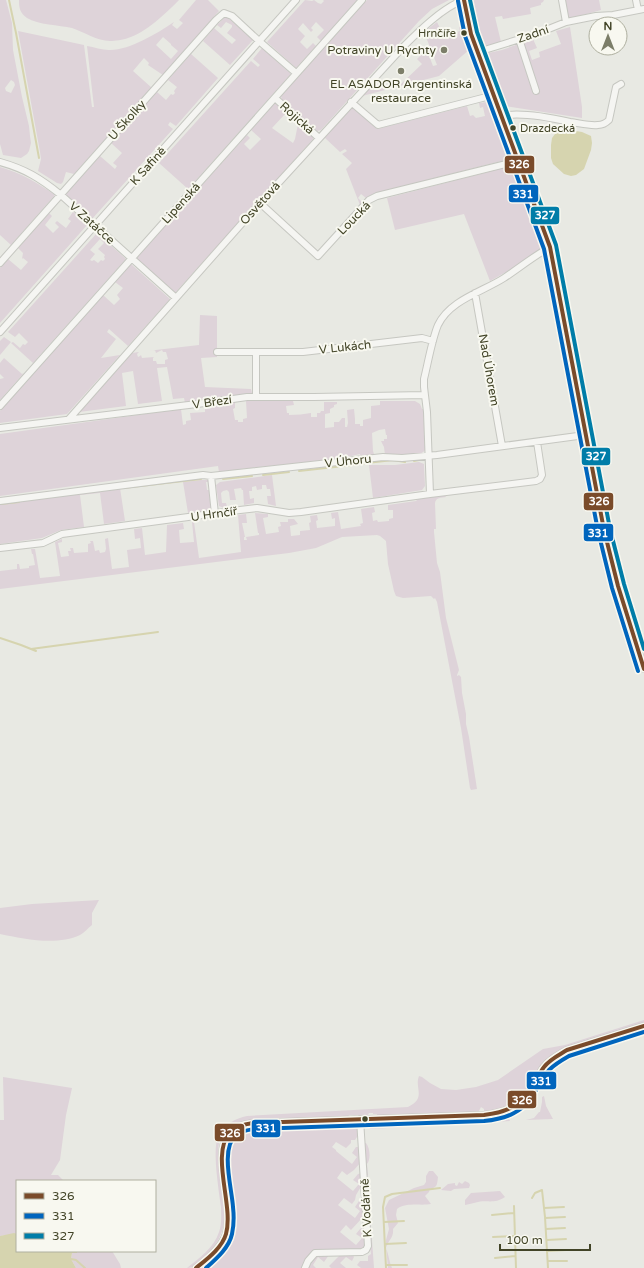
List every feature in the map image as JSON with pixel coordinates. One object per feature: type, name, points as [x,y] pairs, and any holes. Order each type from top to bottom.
[{"type":"street","name":"K Safině","points":[[0,332],[296,0]]},
{"type":"street","name":"Lipenská","points":[[0,406],[362,0]]},
{"type":"street","points":[[464,0],[471,34],[550,247],[610,555],[644,669]]},
{"type":"street","name":"Osvětová","points":[[69,418],[351,102],[420,30],[454,4],[464,0]]},
{"type":"street","points":[[562,0],[566,22]]},
{"type":"street","points":[[636,0],[641,9]]},
{"type":"street","name":"Zadní","points":[[478,52],[536,34],[566,22],[596,16],[614,15],[641,9]]},
{"type":"street","name":"U Školky","points":[[0,263],[216,20],[224,13],[232,16],[259,41]]},
{"type":"street","points":[[519,39],[536,91]]},
{"type":"street","points":[[259,41],[296,74]]},
{"type":"street","points":[[502,116],[516,114],[588,125],[606,124],[609,120],[616,86],[621,84]]},
{"type":"street","points":[[351,102],[378,125],[494,96]]},
{"type":"street","name":"Rojická","points":[[275,98],[319,138]]},
{"type":"street","name":"Loucká","points":[[260,203],[318,256],[369,200],[377,196],[518,161]]},
{"type":"street","name":"V Zatáčce","points":[[0,162],[25,171],[42,180],[61,195],[176,298]]},
{"type":"street","points":[[430,494],[427,412],[424,379],[438,326],[444,316],[452,308],[475,293],[503,278],[550,247]]},
{"type":"street","name":"Nad Úhorem","points":[[475,293],[502,446]]},
{"type":"street","name":"V Lukách","points":[[217,352],[303,352],[422,338],[433,341]]},
{"type":"street","points":[[256,352],[256,396]]},
{"type":"street","name":"V Březí","points":[[0,428],[69,418],[256,396],[425,396]]},
{"type":"street","name":"V Úhoru","points":[[0,501],[203,475],[212,476],[383,457],[402,458],[586,435]]},
{"type":"street","name":"U Hrnčíř","points":[[0,548],[43,543],[62,534],[257,508],[289,513],[301,512],[536,481],[540,479],[542,475],[537,442]]},
{"type":"street","points":[[212,476],[215,514]]},
{"type":"street","points":[[196,1268],[214,1252],[225,1235],[228,1222],[228,1212],[222,1148],[231,1132],[238,1126],[253,1123],[484,1116],[502,1113],[515,1107],[524,1098],[543,1068],[558,1055],[567,1050],[644,1026]]},
{"type":"street","name":"K Vodárně","points":[[305,1268],[308,1261],[315,1253],[362,1252],[366,1250],[368,1246],[360,1119]]},
{"type":"shaded area","points":[[0,0],[6,0],[12,23],[13,50],[29,126],[31,143],[27,154],[21,158],[3,155],[0,144]],"holes":[[[11,80],[15,85],[11,93],[6,91],[5,88]]]},
{"type":"shaded area","points":[[19,0],[179,0],[142,32],[126,39],[105,41],[72,28],[43,23],[27,18],[21,12]]},
{"type":"shaded area","points":[[196,0],[208,0],[219,11],[163,75],[148,65],[149,63],[144,58],[133,71],[152,88],[74,174],[66,172],[61,184],[38,171],[41,159],[40,152],[18,31],[84,45],[92,107],[94,107],[87,46],[104,50],[117,50],[125,48],[151,36],[174,22],[172,25],[177,29],[183,23],[179,20]],"holes":[[[163,37],[178,51],[171,59],[156,45]]]},
{"type":"shaded area","points":[[305,0],[314,0],[321,4],[324,1],[323,0],[357,0],[321,41],[317,37],[324,30],[316,22],[311,28],[313,30],[311,32],[303,23],[298,29],[305,36],[300,42],[307,49],[313,43],[316,46],[296,68],[267,42]]},
{"type":"shaded area","points":[[367,0],[449,0],[432,9],[419,21],[321,130],[317,131],[282,100],[281,96]]},
{"type":"shaded area","points":[[469,0],[544,0],[541,5],[530,8],[531,14],[503,19],[502,16],[495,17],[501,42],[485,46],[481,44]]},
{"type":"shaded area","points":[[565,0],[599,0],[601,10],[569,19]]},
{"type":"shaded area","points":[[457,8],[460,9],[470,49],[439,76],[362,96],[367,89],[372,90],[377,84],[381,88],[402,83],[422,64],[417,59],[420,56],[414,50],[420,44],[424,56],[428,53],[433,66],[437,65],[424,32],[437,22],[444,36],[460,31],[459,27],[461,26]]},
{"type":"shaded area","points":[[226,16],[253,40],[230,65],[203,41],[214,28],[232,44],[236,40],[227,33],[232,25],[226,22],[221,28],[217,25]]},
{"type":"shaded area","points":[[570,27],[582,107],[582,118],[504,106],[484,54],[502,50],[533,39],[537,48],[529,51],[532,60],[540,57],[539,52],[561,44],[556,31]]},
{"type":"shaded area","points":[[262,48],[291,74],[188,189],[159,163],[251,61],[258,67],[260,65],[253,59]]},
{"type":"shaded area","points":[[191,54],[218,78],[176,126],[170,122],[168,125],[173,129],[92,219],[65,195],[100,156],[115,169],[117,166],[113,163],[122,153],[111,143],[157,92],[166,100],[171,94],[173,95],[175,93],[174,91],[177,87],[168,80]]},
{"type":"shaded area","points":[[275,103],[286,113],[272,128],[293,143],[298,124],[314,138],[175,293],[136,258],[247,135],[250,138],[244,144],[250,150],[261,139],[251,130]]},
{"type":"shaded area","points":[[479,103],[489,103],[510,158],[509,159],[376,193],[366,198],[361,194],[358,198],[363,203],[360,205],[346,169],[352,163],[342,154],[347,151],[345,149],[340,152],[324,137],[352,106],[377,129],[467,106],[470,116],[473,115],[476,118],[485,116],[483,107],[480,108]]},
{"type":"shaded area","points":[[564,129],[582,132],[591,136],[591,150],[584,169],[576,175],[571,176],[564,174],[553,164],[551,158],[552,138],[555,134]]},
{"type":"shaded area","points":[[511,166],[514,168],[543,245],[542,248],[522,263],[490,281],[464,214],[395,230],[387,198]]},
{"type":"shaded area","points":[[0,167],[29,179],[55,195],[11,245],[0,235]]},
{"type":"shaded area","points":[[73,212],[88,224],[0,323],[0,268],[8,259],[21,270],[28,262],[23,258],[22,259],[23,253],[18,248],[49,213],[52,216],[45,225],[53,233],[59,227],[55,223],[57,221],[66,228],[71,221],[68,219]]},
{"type":"shaded area","points":[[97,233],[126,259],[33,363],[11,343],[13,342],[20,348],[23,344],[25,345],[28,342],[19,333],[15,337],[8,332]],"holes":[[[100,239],[104,243],[98,249],[105,255],[105,259],[98,263],[94,260],[90,260],[95,254],[90,250]]]},
{"type":"shaded area","points":[[131,264],[170,299],[128,346],[109,329],[107,332],[116,339],[101,358],[120,355],[67,414],[0,423],[0,411],[103,295],[114,305],[120,299],[117,295],[123,288],[115,282]]},
{"type":"shaded area","points":[[200,315],[217,316],[217,357],[201,358],[205,387],[251,389],[252,393],[185,403],[184,398],[173,399],[167,367],[157,368],[162,401],[138,404],[133,371],[122,373],[126,406],[79,412],[132,353],[139,352],[137,354],[138,357],[141,355],[142,358],[154,357],[153,361],[156,361],[157,364],[165,364],[165,360],[168,359],[166,352],[163,352],[162,350],[156,353],[155,350],[199,345]]},
{"type":"shaded area","points":[[4,337],[11,342],[0,355],[0,341]]},
{"type":"shaded area","points":[[4,358],[22,374],[24,373],[0,400],[0,379],[4,378],[0,374],[0,363]]},
{"type":"shaded area","points":[[246,401],[293,401],[294,405],[286,406],[287,413],[289,413],[289,415],[311,413],[311,417],[317,417],[317,413],[324,411],[324,402],[337,402],[334,407],[330,409],[330,413],[325,414],[325,428],[334,427],[334,422],[339,422],[342,418],[345,418],[345,427],[347,427],[347,410],[354,409],[355,424],[360,424],[360,426],[363,426],[363,420],[371,418],[371,406],[380,405],[380,401],[415,401],[420,404],[422,409],[424,409],[425,450],[418,455],[412,456],[385,455],[384,447],[381,441],[387,439],[385,429],[372,433],[373,451],[375,457],[360,458],[360,454],[343,458],[343,460],[323,462],[323,460],[319,460],[319,463],[306,464],[306,462],[303,462],[303,464],[240,469],[239,472],[218,474],[213,472],[219,472],[218,466],[0,496],[0,434],[181,409],[183,425],[186,424],[186,421],[191,420],[190,413],[205,412],[205,406],[235,402],[235,408],[233,409],[235,420],[238,420],[238,422],[243,422],[243,419],[247,418]]},
{"type":"shaded area","points":[[419,462],[424,464],[425,486],[422,490],[373,498],[369,465],[395,465]]},
{"type":"shaded area","points":[[272,475],[276,506],[268,504],[267,496],[271,496],[270,489],[267,489],[266,485],[262,485],[262,489],[257,490],[256,486],[252,487],[252,491],[249,491],[250,499],[254,498],[254,503],[244,505],[243,490],[241,488],[234,489],[236,500],[230,500],[229,492],[227,490],[223,491],[221,493],[222,503],[226,503],[227,507],[224,508],[219,506],[216,485],[220,482]]},
{"type":"shaded area","points":[[208,480],[208,482],[206,482],[207,490],[209,490],[211,508],[207,512],[195,514],[194,512],[188,513],[183,482]]},
{"type":"shaded area","points":[[120,488],[125,521],[104,524],[100,493],[80,495],[84,527],[61,530],[42,538],[0,544],[0,504]]},
{"type":"shaded area","points":[[445,495],[446,497],[438,499],[435,503],[436,529],[434,529],[434,532],[437,563],[440,572],[446,618],[459,670],[457,676],[459,675],[461,677],[466,724],[477,789],[471,790],[470,788],[461,728],[437,602],[435,598],[434,599],[431,596],[403,598],[396,596],[388,564],[386,541],[380,536],[342,537],[316,548],[289,553],[0,589],[0,571],[17,569],[17,564],[19,564],[20,569],[29,568],[29,566],[35,565],[31,549],[35,549],[40,578],[60,576],[55,542],[62,539],[62,542],[58,543],[61,557],[69,556],[68,551],[71,551],[70,548],[73,548],[74,553],[88,552],[88,544],[91,543],[90,541],[93,541],[95,551],[99,550],[100,553],[105,552],[105,539],[108,538],[112,569],[129,567],[127,550],[141,548],[140,538],[135,539],[134,529],[142,528],[145,555],[166,552],[167,525],[183,523],[184,529],[179,530],[180,543],[194,542],[192,522],[194,522],[199,558],[241,552],[238,515],[246,514],[247,523],[242,523],[245,537],[244,540],[247,540],[246,537],[259,535],[255,513],[268,514],[268,517],[263,518],[266,534],[279,532],[278,527],[281,526],[280,522],[288,522],[288,519],[294,519],[298,524],[290,526],[291,536],[300,535],[300,531],[310,530],[310,516],[317,515],[317,528],[335,526],[335,518],[332,519],[331,513],[338,512],[341,529],[361,526],[360,524],[363,523],[361,509],[374,507],[375,512],[372,513],[373,521],[389,521],[389,519],[393,518],[393,510],[388,510],[388,505]]},
{"type":"shaded area","points":[[99,900],[92,913],[92,925],[82,934],[71,938],[51,941],[19,938],[0,934],[0,908],[32,904]]},
{"type":"shaded area","points":[[644,1020],[644,1023],[559,1050],[542,1065],[519,1099],[511,1105],[500,1109],[484,1111],[481,1107],[477,1112],[377,1116],[377,1114],[369,1113],[368,1115],[349,1115],[348,1117],[253,1120],[241,1122],[232,1126],[225,1131],[221,1138],[218,1154],[225,1212],[223,1227],[218,1240],[211,1251],[197,1264],[187,1268],[210,1248],[217,1238],[220,1229],[221,1207],[216,1171],[216,1143],[223,1129],[234,1120],[247,1116],[408,1107],[414,1104],[419,1096],[419,1076],[441,1089],[456,1090],[476,1087],[498,1080],[543,1049],[565,1045]]},
{"type":"shaded area","points":[[3,1077],[72,1088],[66,1115],[60,1160],[51,1175],[58,1175],[63,1180],[16,1180],[16,1234],[0,1236],[0,1120],[4,1120]]},
{"type":"shaded area","points":[[544,1096],[546,1106],[553,1119],[526,1120],[534,1118],[540,1112],[542,1097]]},
{"type":"shaded area","points":[[508,1117],[510,1121],[369,1128],[371,1123],[376,1121]]},
{"type":"shaded area","points":[[354,1124],[356,1128],[358,1128],[359,1134],[355,1140],[351,1140],[351,1143],[346,1148],[336,1142],[332,1147],[352,1164],[357,1157],[352,1153],[356,1147],[360,1147],[361,1162],[347,1175],[342,1171],[337,1178],[353,1191],[359,1184],[353,1180],[358,1174],[362,1173],[362,1185],[352,1204],[344,1198],[338,1205],[355,1218],[360,1211],[355,1207],[359,1201],[363,1200],[364,1216],[351,1230],[346,1225],[340,1232],[356,1245],[362,1238],[356,1234],[360,1229],[365,1227],[365,1247],[361,1250],[319,1251],[303,1268],[201,1268],[229,1232],[231,1210],[225,1159],[227,1147],[232,1139],[238,1133],[258,1126]]},
{"type":"shaded area","points":[[365,1143],[370,1154],[367,1164],[368,1176],[366,1174],[363,1144]]},
{"type":"shaded area","points":[[429,1171],[433,1171],[438,1177],[437,1183],[436,1186],[430,1189],[425,1196],[431,1204],[409,1205],[397,1209],[396,1215],[398,1223],[393,1229],[393,1235],[386,1248],[386,1240],[389,1229],[385,1208],[389,1200],[424,1185]]},
{"type":"shaded area","points":[[465,1181],[469,1183],[469,1188],[454,1189],[451,1191],[441,1190],[448,1184],[455,1183],[457,1186],[459,1182],[462,1184]]},
{"type":"shaded area","points":[[500,1191],[505,1197],[495,1201],[482,1201],[465,1205],[465,1200],[471,1193]]},
{"type":"shaded area","points":[[369,1212],[374,1268],[361,1268],[357,1265],[360,1261],[368,1261],[368,1256],[371,1254],[368,1225]]},
{"type":"shaded area","points":[[16,1234],[16,1252],[77,1252],[72,1253],[71,1259],[76,1268],[0,1268],[0,1236]]},
{"type":"shaded area","points":[[386,1249],[390,1263],[392,1268],[388,1268]]},
{"type":"shaded area","points":[[113,1252],[121,1268],[76,1268],[71,1259],[72,1253]]},
{"type":"shaded area","points":[[329,1255],[324,1262],[318,1257],[313,1265],[316,1268],[308,1268],[311,1259],[315,1256]]},
{"type":"shaded area","points":[[340,1255],[353,1255],[354,1257],[352,1261],[346,1257],[340,1263],[346,1268],[331,1268],[329,1266]]},
{"type":"waterway","points":[[9,0],[39,158]]},
{"type":"waterway","points":[[358,464],[393,460],[405,462]]},
{"type":"waterway","points":[[414,461],[419,460]]},
{"type":"waterway","points":[[299,471],[353,465]]},
{"type":"waterway","points":[[263,475],[289,472]]},
{"type":"waterway","points":[[223,479],[252,476]]},
{"type":"waterway","points":[[123,488],[201,479]]},
{"type":"waterway","points":[[0,504],[19,502]]},
{"type":"waterway","points":[[31,649],[158,632]]},
{"type":"waterway","points":[[0,638],[36,651]]},
{"type":"waterway","points":[[386,1268],[383,1207],[385,1197],[392,1194],[440,1188]]},
{"type":"waterway","points":[[532,1198],[535,1193],[542,1190],[548,1268]]},
{"type":"waterway","points":[[514,1206],[516,1268]]},
{"type":"waterway","points":[[544,1208],[564,1207]]},
{"type":"waterway","points":[[492,1215],[514,1213]]},
{"type":"waterway","points":[[545,1218],[565,1217]]},
{"type":"waterway","points":[[384,1222],[404,1221]]},
{"type":"waterway","points":[[546,1229],[565,1228]]},
{"type":"waterway","points":[[493,1237],[515,1236]]},
{"type":"waterway","points":[[547,1240],[566,1239]]},
{"type":"waterway","points":[[385,1244],[406,1243]]},
{"type":"waterway","points":[[548,1251],[566,1250]]},
{"type":"waterway","points":[[495,1258],[515,1256]]},
{"type":"waterway","points":[[71,1259],[76,1260],[85,1268]]},
{"type":"waterway","points":[[548,1261],[567,1261]]},
{"type":"waterway","points":[[386,1265],[407,1265]]},
{"type":"transit line","name":"326","points":[[464,0],[471,34],[550,247],[604,530],[618,586],[644,669]]},
{"type":"transit line","name":"327","points":[[470,0],[477,32],[556,245],[610,529],[624,584],[644,649]]},
{"type":"transit line","name":"331","points":[[458,1],[465,36],[544,249],[598,531],[612,588],[638,671]]},
{"type":"transit line","name":"326","points":[[196,1268],[218,1249],[226,1234],[228,1222],[222,1154],[224,1142],[230,1132],[235,1128],[253,1123],[484,1115],[500,1112],[513,1107],[523,1099],[533,1086],[544,1067],[558,1055],[567,1050],[644,1026]]},
{"type":"transit line","name":"331","points":[[206,1268],[225,1249],[232,1234],[234,1214],[228,1159],[231,1141],[236,1135],[254,1129],[484,1121],[507,1116],[521,1109],[530,1099],[549,1070],[564,1059],[569,1056],[644,1032]]},
{"type":"place","name":"Hrnčíře","points":[[464,33]]},
{"type":"place","name":"Potraviny U Rychty","points":[[444,50]]},
{"type":"place","name":"EL ASADOR Argentinská restaurace","points":[[401,71]]},
{"type":"place","name":"Drazdecká","points":[[513,128]]}]
